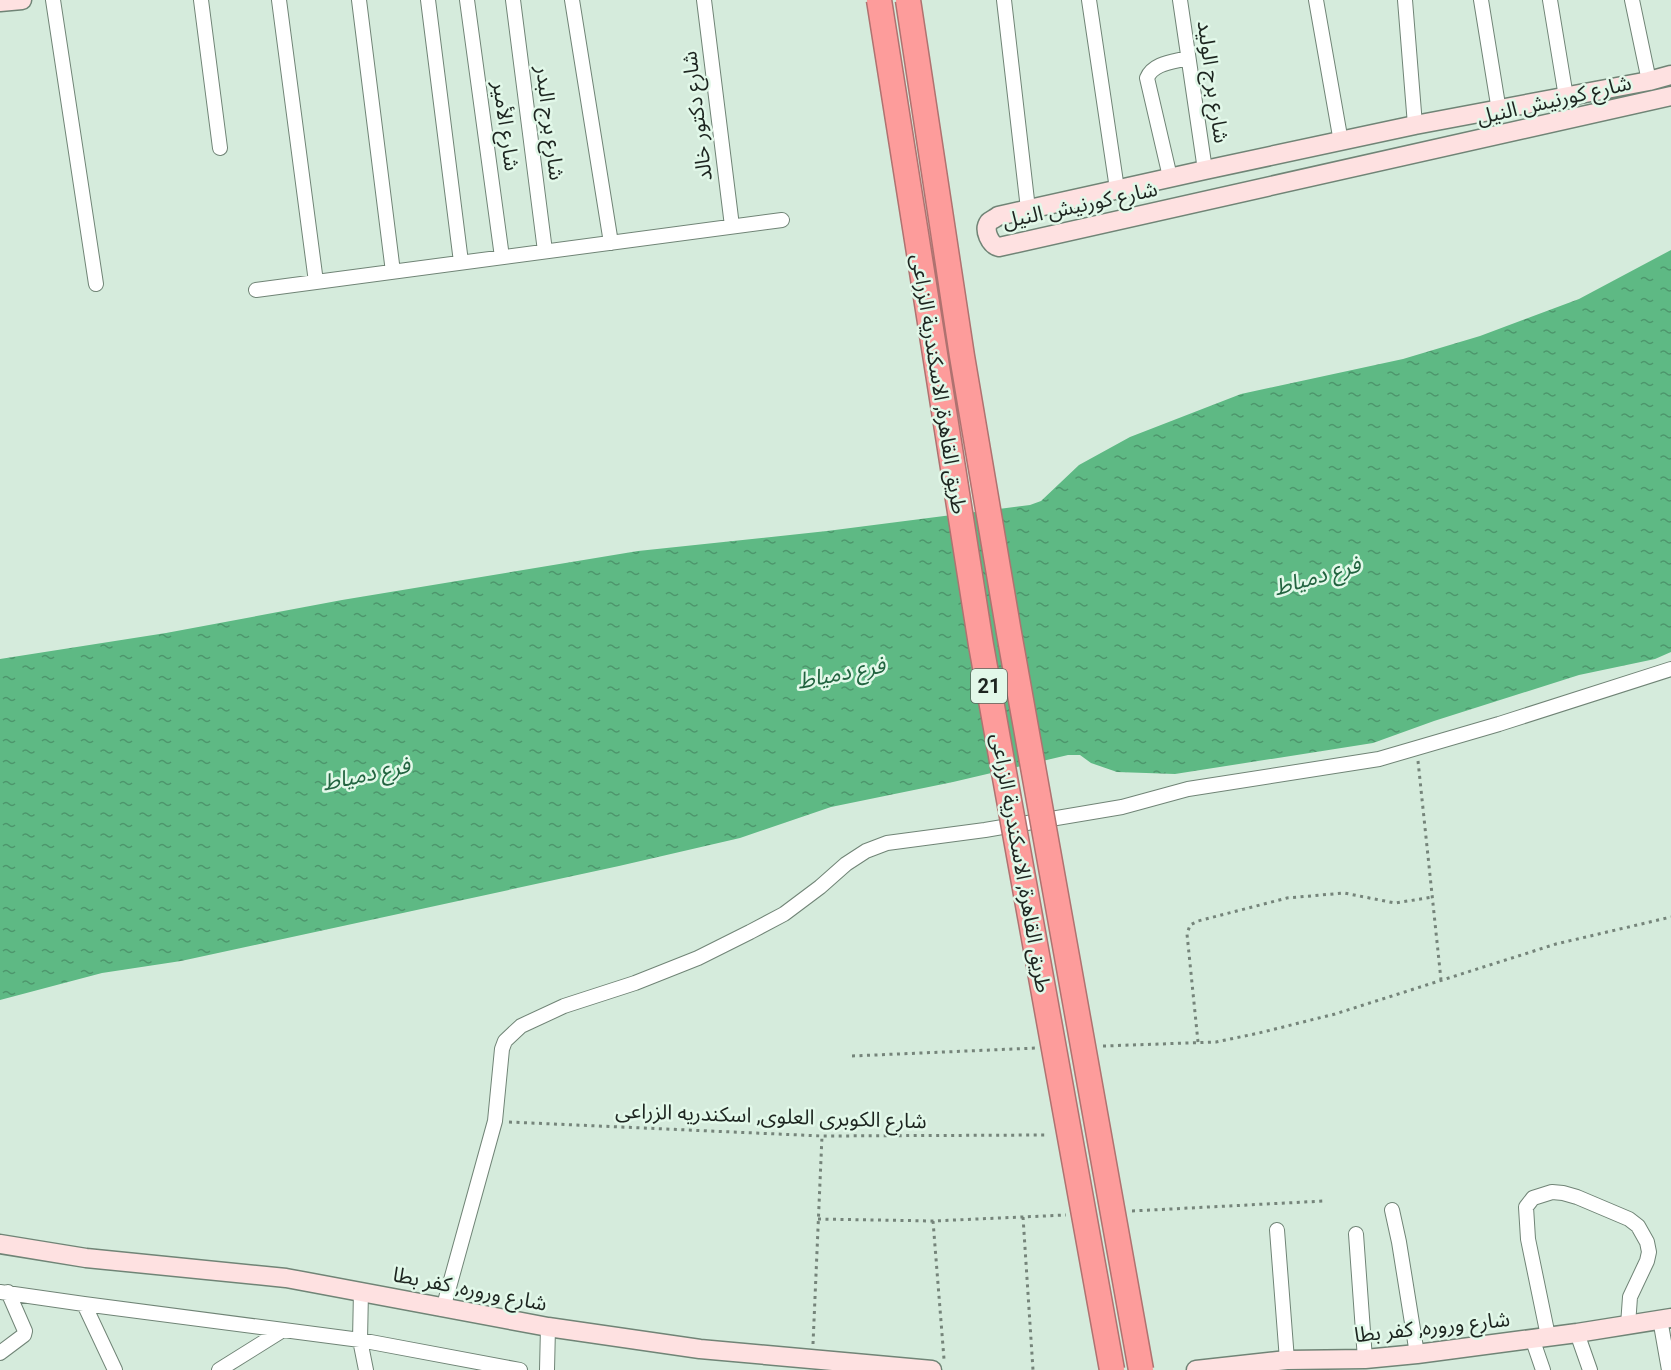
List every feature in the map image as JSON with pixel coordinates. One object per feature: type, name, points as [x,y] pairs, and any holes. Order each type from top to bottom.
[{"type":"highway","name":"طريق القاهرة, الاسكندرية الزراعى","points":[[879,0],[981,645],[1112,1370]]},
{"type":"highway","name":"طريق القاهرة, الاسكندرية الزراعى","points":[[908,0],[962,356],[1007,621],[1141,1370]]},
{"type":"main road","points":[[0,2],[22,0]]},
{"type":"main road","name":"شارع كورنيش النيل","points":[[1671,75],[1170,177],[998,216],[987,225],[990,242],[999,247],[1671,96]]},
{"type":"main road","points":[[1420,125],[1434,149]]},
{"type":"main road","name":"شارع وروره, كفر بطا","points":[[0,1244],[86,1258],[286,1278],[443,1309],[700,1349],[932,1370]]},
{"type":"main road","name":"شارع وروره, كفر بطا","points":[[1196,1370],[1287,1360],[1365,1359],[1417,1354],[1666,1319]]},
{"type":"street","points":[[53,0],[96,284]]},
{"type":"street","points":[[201,0],[220,148]]},
{"type":"street","points":[[279,0],[316,282]]},
{"type":"street","points":[[359,0],[393,272]]},
{"type":"street","points":[[428,0],[461,262]]},
{"type":"street","name":"شارع الأمير","points":[[467,0],[502,257]]},
{"type":"street","name":"شارع برج البدر","points":[[513,0],[546,251]]},
{"type":"street","points":[[572,0],[611,243]]},
{"type":"street","name":"شارع دكتور خالد","points":[[705,0],[732,226]]},
{"type":"street","points":[[1004,0],[1028,210]]},
{"type":"street","points":[[1089,0],[1117,189]]},
{"type":"street","name":"شارع برج الوليد","points":[[1180,0],[1205,170]]},
{"type":"street","points":[[1316,0],[1341,142]]},
{"type":"street","points":[[1405,0],[1420,125]]},
{"type":"street","points":[[1481,0],[1499,111]]},
{"type":"street","points":[[1550,0],[1566,97]]},
{"type":"street","points":[[1632,0],[1648,81]]},
{"type":"street","points":[[1170,177],[1147,78],[1155,67],[1188,58]]},
{"type":"street","points":[[256,290],[782,220]]},
{"type":"street","points":[[443,1309],[495,1121],[502,1049],[505,1041],[521,1026],[564,1006],[634,983],[698,958],[750,932],[784,914],[846,864],[866,851],[887,843],[985,830],[1122,807],[1188,789],[1362,762],[1499,724],[1671,669]]},
{"type":"street","points":[[1543,1370],[1526,1208],[1533,1198],[1552,1192],[1577,1197],[1629,1219],[1644,1234],[1647,1242],[1647,1261],[1630,1297],[1628,1325]]},
{"type":"street","points":[[1392,1210],[1417,1354]]},
{"type":"street","points":[[1277,1230],[1287,1360]]},
{"type":"street","points":[[1356,1234],[1365,1359]]},
{"type":"street","points":[[361,1291],[360,1340],[367,1370]]},
{"type":"street","points":[[4,1292],[84,1305],[360,1340],[476,1366],[520,1370]]},
{"type":"street","points":[[0,1353],[24,1335],[25,1331],[4,1292]]},
{"type":"street","points":[[84,1305],[115,1370]]},
{"type":"street","points":[[1666,1319],[1669,1370]]},
{"type":"street","points":[[547,1370],[548,1327]]},
{"type":"street","points":[[219,1370],[283,1330]]},
{"type":"street","points":[[1577,1333],[1590,1370]]},
{"type":"path","points":[[1417,748],[1441,980]]},
{"type":"path","points":[[1198,1042],[1187,934],[1190,925],[1287,898],[1344,893],[1395,903],[1433,897]]},
{"type":"path","points":[[1102,1046],[1216,1041],[1248,1035],[1335,1014],[1556,944],[1671,917]]},
{"type":"path","points":[[852,1056],[1043,1048]]},
{"type":"path","name":"شارع الكوبرى العلوى, اسكندريه الزراعى","points":[[495,1121],[822,1136],[1046,1135]]},
{"type":"path","points":[[813,1358],[822,1136]]},
{"type":"path","points":[[1127,1212],[1324,1201]]},
{"type":"path","points":[[819,1219],[933,1221],[1069,1215]]},
{"type":"path","points":[[1023,1217],[1033,1370]]},
{"type":"path","points":[[933,1221],[944,1370]]},
{"type":"water","name":"فرع دمياط","points":[[1671,250],[1671,652],[1655,659],[1579,675],[1373,743],[1175,774],[1117,772],[1091,763],[1080,755],[1068,755],[831,807],[740,838],[619,866],[181,961],[102,973],[0,1000],[0,659],[166,633],[342,600],[638,551],[827,531],[1030,505],[1041,501],[1079,465],[1130,437],[1241,394],[1403,359],[1480,336],[1579,299]]}]
